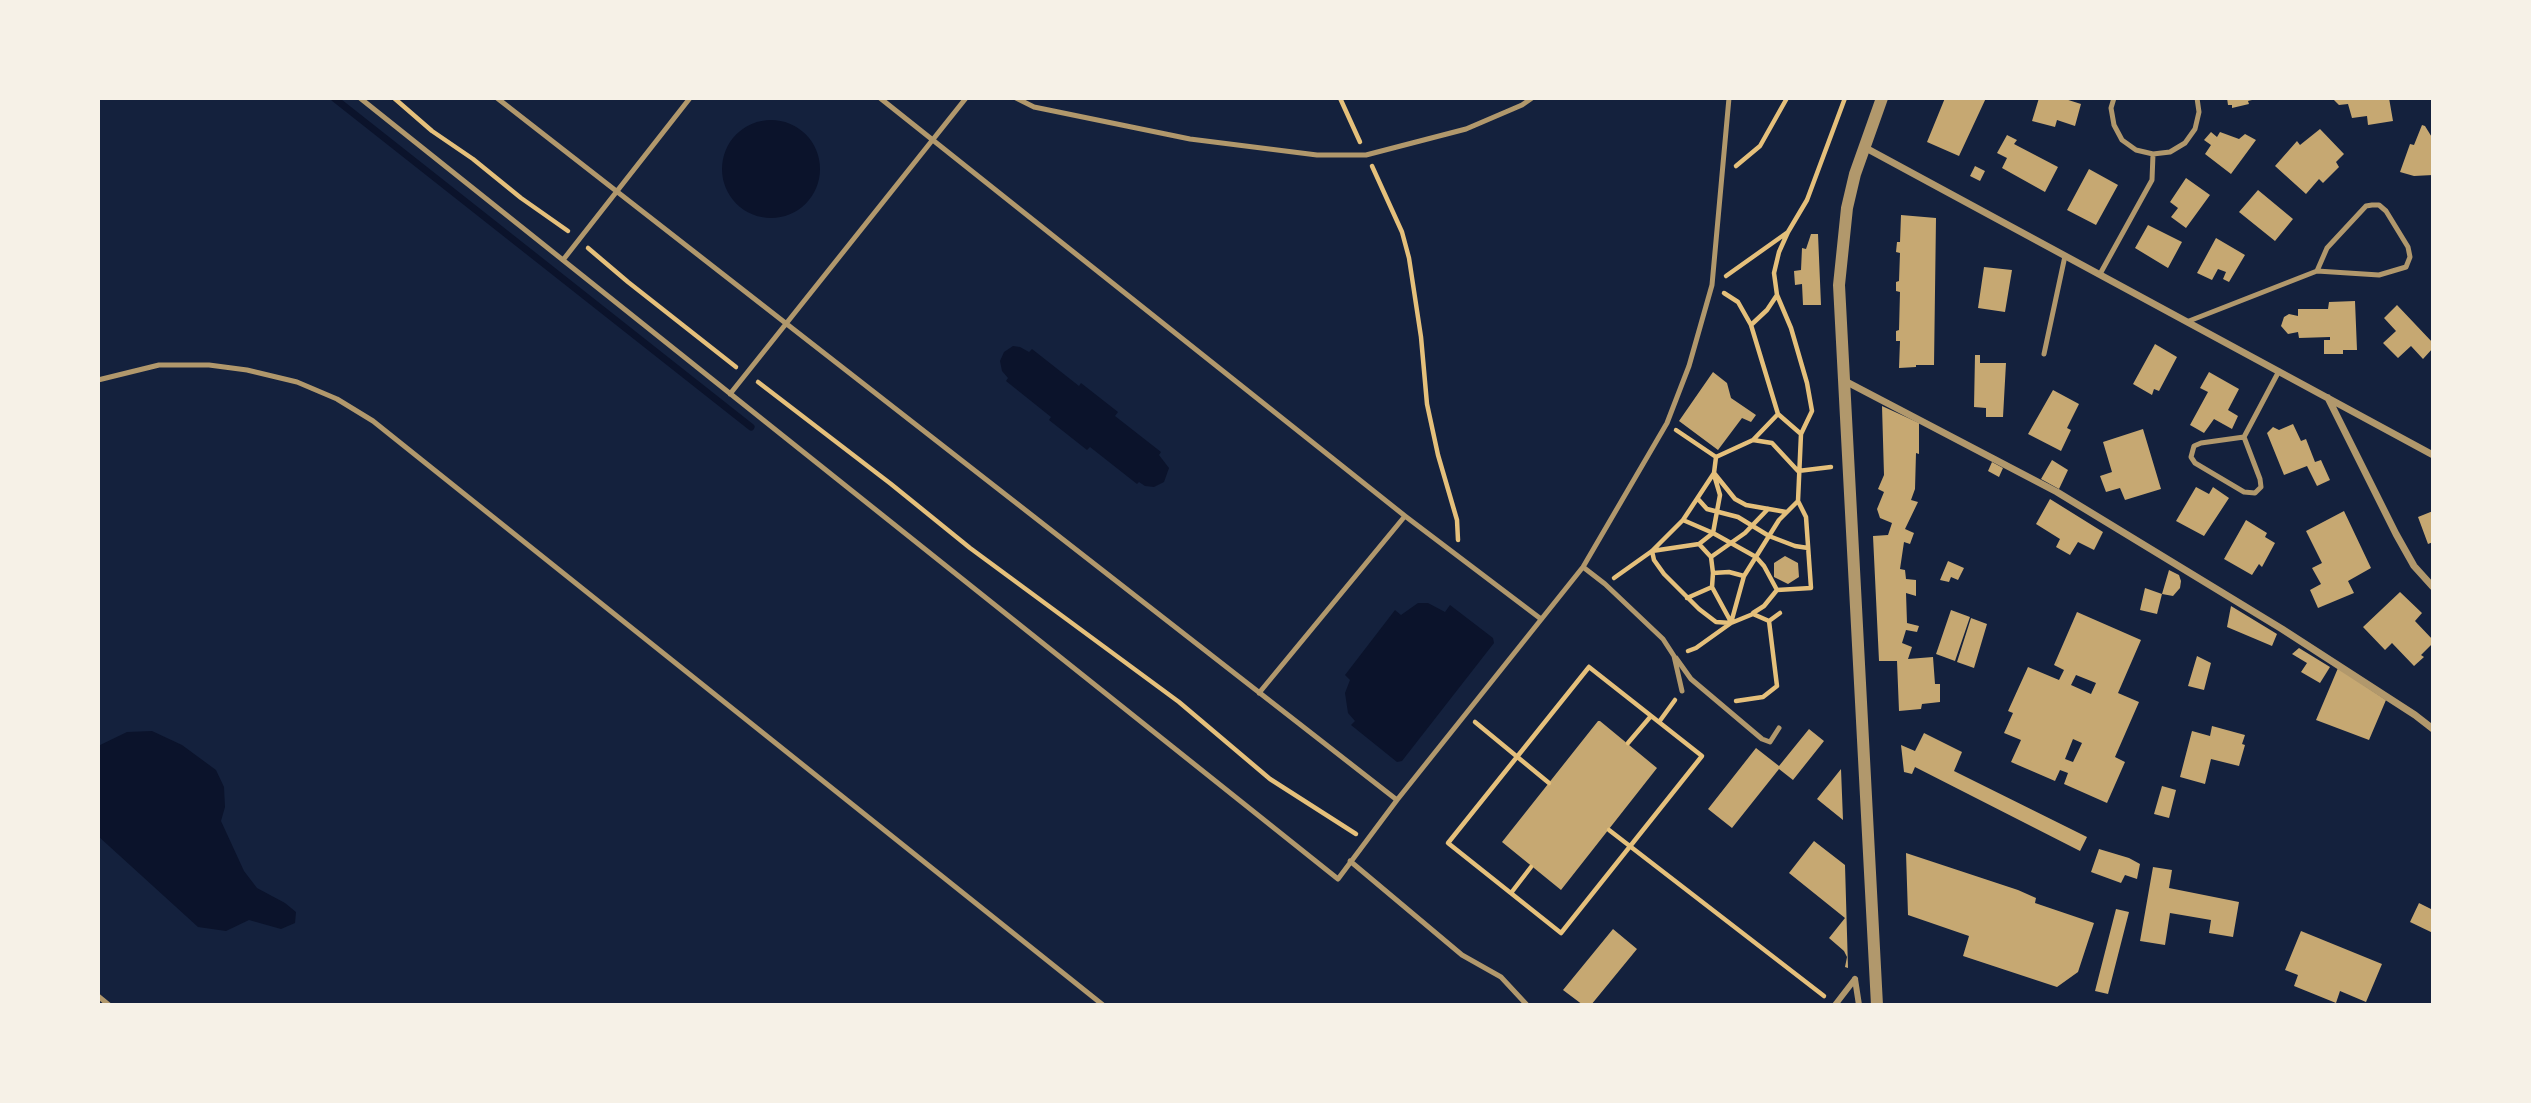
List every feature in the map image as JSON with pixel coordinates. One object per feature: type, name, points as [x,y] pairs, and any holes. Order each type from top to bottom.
[{"type":"street","points":[[1877,1005],[1839,285],[1847,208],[1864,147],[1882,98]]},
{"type":"street","points":[[1864,147],[2431,451]]},
{"type":"street","points":[[1845,381],[2057,492],[2282,629],[2433,729]]},
{"type":"street","points":[[2328,398],[2396,534],[2414,566],[2433,587]]},
{"type":"street","points":[[1834,1004],[1855,979],[1859,1005]]},
{"type":"lane","points":[[360,98],[1338,879],[1397,800],[1583,567],[1667,423],[1689,366],[1712,285],[1729,98]]},
{"type":"lane","points":[[497,98],[1397,800]]},
{"type":"lane","points":[[563,260],[690,98]]},
{"type":"lane","points":[[880,98],[1405,516],[1541,619]]},
{"type":"lane","points":[[730,394],[966,98]]},
{"type":"lane","points":[[1016,98],[1034,107],[1190,139],[1317,155],[1366,155],[1466,129],[1532,98]]},
{"type":"lane","points":[[2114,98],[2111,108],[2114,125],[2122,140],[2136,150],[2153,154],[2170,152],[2185,143],[2195,129],[2199,112],[2197,98]]},
{"type":"lane","points":[[2100,274],[2152,180],[2153,154]]},
{"type":"lane","points":[[2189,321],[2317,271],[2379,275],[2406,267],[2410,257],[2386,211],[2379,205],[2365,206],[2327,248],[2317,271]]},
{"type":"lane","points":[[2044,354],[2065,256]]},
{"type":"lane","points":[[98,380],[159,365],[209,365],[247,370],[297,382],[327,395],[373,421],[1103,1005]]},
{"type":"lane","points":[[2244,437],[2201,443],[2194,446],[2191,457],[2195,463],[2244,492],[2255,493],[2261,487],[2260,479],[2244,437],[2279,371]]},
{"type":"lane","points":[[1259,693],[1405,516]]},
{"type":"lane","points":[[1583,567],[1663,639],[1690,679],[1720,706],[1762,739],[1770,742],[1779,729]]},
{"type":"lane","points":[[1674,656],[1682,691]]},
{"type":"lane","points":[[1350,861],[1462,955],[1501,977],[1527,1005]]},
{"type":"lane","points":[[98,996],[109,1005]]},
{"type":"path","points":[[394,98],[432,131],[473,159],[521,198],[580,238],[596,257],[1034,597],[1179,702],[1270,779],[1365,841]]},
{"type":"path","points":[[1340,98],[1394,212],[1409,258],[1421,338],[1427,404],[1438,455],[1457,520],[1458,555]]},
{"type":"path","points":[[1724,176],[1760,146],[1787,98]]},
{"type":"path","points":[[1674,656],[1696,648],[1731,623],[1753,614],[1764,606],[1777,590],[1811,588],[1806,517],[1798,501],[1798,471],[1801,434],[1812,411],[1791,328],[1777,295],[1774,273],[1788,232],[1807,200],[1844,98]]},
{"type":"path","points":[[1788,232],[1712,285],[1738,302],[1751,326],[1778,414],[1801,434]]},
{"type":"path","points":[[1751,326],[1777,295]]},
{"type":"path","points":[[1716,457],[1753,440],[1778,414]]},
{"type":"path","points":[[1667,423],[1716,457]]},
{"type":"path","points":[[1753,440],[1772,443],[1798,471]]},
{"type":"path","points":[[1829,455],[1830,481]]},
{"type":"path","points":[[1652,551],[1699,544],[1713,533],[1720,495],[1714,473],[1716,457]]},
{"type":"path","points":[[1798,471],[1824,467]]},
{"type":"path","points":[[1605,584],[1652,551],[1683,520],[1714,473]]},
{"type":"path","points":[[1714,473],[1735,499],[1746,505],[1787,512]]},
{"type":"path","points":[[1698,499],[1707,509],[1738,517],[1769,536],[1808,548]]},
{"type":"path","points":[[1731,623],[1744,576],[1769,536],[1798,501]]},
{"type":"path","points":[[1711,557],[1754,526],[1768,509]]},
{"type":"path","points":[[1683,520],[1756,557],[1777,590]]},
{"type":"path","points":[[1699,544],[1711,557],[1712,587],[1731,623]]},
{"type":"path","points":[[1652,551],[1664,574],[1687,598],[1716,622],[1731,623]]},
{"type":"path","points":[[1713,573],[1729,572],[1744,576]]},
{"type":"path","points":[[1687,598],[1712,587]]},
{"type":"path","points":[[1769,621],[1780,613]]},
{"type":"path","points":[[1753,614],[1769,621]]},
{"type":"path","points":[[1720,706],[1730,701],[1763,697],[1777,686],[1769,621]]},
{"type":"path","points":[[1589,667],[1659,722],[1702,756],[1561,933],[1448,843],[1589,667]]},
{"type":"path","points":[[1659,722],[1682,691]]},
{"type":"path","points":[[1628,743],[1651,716]]},
{"type":"path","points":[[1480,726],[1549,783]]},
{"type":"path","points":[[1609,830],[1834,1004]]},
{"type":"path","points":[[1511,893],[1531,867]]},
{"type":"water","points":[[771,120],[790,123],[806,134],[817,150],[820,169],[817,188],[806,204],[790,215],[771,218],[752,215],[736,204],[725,188],[722,169],[725,150],[736,134],[752,123]]},
{"type":"water","points":[[1013,346],[1029,352],[1032,349],[1118,412],[1115,416],[1161,452],[1159,455],[1169,468],[1164,482],[1154,487],[1139,482],[1137,484],[1090,447],[1087,450],[1049,420],[1051,417],[1006,381],[1008,378],[1002,371],[1000,361],[1004,352]]},
{"type":"water","points":[[1418,603],[1428,603],[1445,612],[1450,605],[1493,638],[1494,643],[1402,761],[1397,762],[1351,725],[1355,721],[1348,713],[1345,693],[1350,680],[1345,675],[1395,610],[1401,615]]},
{"type":"water","points":[[152,731],[182,745],[216,770],[224,787],[225,807],[221,821],[244,871],[257,888],[296,912],[295,923],[281,929],[249,920],[226,931],[198,927],[98,836],[98,746],[127,732]]},
{"type":"building","points":[[1945,98],[1986,98],[1959,156],[1927,142]]},
{"type":"building","points":[[2039,98],[2062,98],[2081,104],[2075,126],[2057,120],[2055,127],[2032,121]]},
{"type":"building","points":[[2227,98],[2256,99],[2248,101],[2249,104],[2232,108],[2232,105],[2228,105]]},
{"type":"building","points":[[2332,98],[2389,98],[2393,121],[2368,125],[2367,116],[2352,118],[2348,104],[2339,105]]},
{"type":"building","points":[[2422,125],[2433,139],[2433,175],[2414,176],[2400,172],[2410,144],[2414,145]]},
{"type":"building","points":[[2320,129],[2344,154],[2336,162],[2339,167],[2323,183],[2319,179],[2306,194],[2275,166],[2297,141],[2300,145]]},
{"type":"building","points":[[2211,132],[2217,137],[2220,132],[2239,139],[2245,134],[2256,140],[2231,174],[2205,154],[2211,145],[2204,140]]},
{"type":"building","points":[[2007,135],[2017,140],[2014,144],[2058,167],[2045,192],[2002,168],[2007,158],[1997,153]]},
{"type":"building","points":[[1975,166],[1985,171],[1980,181],[1970,176]]},
{"type":"building","points":[[2089,169],[2118,185],[2096,225],[2067,210]]},
{"type":"building","points":[[2186,178],[2210,195],[2186,228],[2171,217],[2178,208],[2170,202]]},
{"type":"building","points":[[2258,190],[2293,219],[2275,241],[2239,212]]},
{"type":"building","points":[[1901,215],[1936,218],[1934,365],[1899,368],[1900,341],[1896,341],[1896,331],[1899,330],[1900,292],[1896,291],[1896,282],[1899,281],[1900,253],[1896,252],[1897,242],[1900,242]]},
{"type":"building","points":[[2148,225],[2182,242],[2168,268],[2135,248]]},
{"type":"building","points":[[1811,234],[1818,234],[1821,305],[1803,305],[1802,284],[1795,285],[1794,271],[1801,270],[1802,248],[1806,249]]},
{"type":"building","points":[[2216,238],[2245,255],[2229,282],[2223,279],[2226,272],[2218,269],[2212,280],[2197,273]]},
{"type":"building","points":[[1984,267],[2012,270],[2005,312],[1978,308]]},
{"type":"building","points":[[2355,301],[2357,350],[2343,350],[2343,354],[2324,354],[2324,340],[2330,340],[2330,337],[2299,338],[2298,332],[2288,334],[2281,326],[2284,317],[2289,314],[2298,316],[2298,309],[2328,309],[2329,302]]},
{"type":"building","points":[[2397,305],[2433,343],[2433,348],[2423,359],[2411,346],[2398,358],[2383,343],[2396,331],[2384,318]]},
{"type":"building","points":[[2155,344],[2177,357],[2159,391],[2154,389],[2152,395],[2133,384]]},
{"type":"building","points":[[1975,355],[1980,355],[1980,363],[2006,363],[2003,417],[1986,417],[1986,408],[1974,407]]},
{"type":"building","points":[[1713,372],[1727,383],[1731,398],[1756,415],[1751,422],[1742,418],[1718,450],[1679,421]]},
{"type":"building","points":[[2209,372],[2239,389],[2228,410],[2238,416],[2232,429],[2214,419],[2204,433],[2190,425],[2208,392],[2200,388]]},
{"type":"building","points":[[2053,390],[2079,404],[2067,428],[2071,430],[2061,451],[2028,434]]},
{"type":"building","points":[[1882,406],[1919,423],[1919,454],[1916,453],[1915,489],[1911,500],[1918,502],[1905,529],[1914,533],[1910,544],[1904,542],[1900,569],[1905,570],[1906,579],[1916,580],[1916,596],[1906,593],[1907,623],[1919,626],[1917,632],[1906,630],[1902,643],[1912,647],[1908,659],[1933,657],[1935,684],[1940,684],[1940,702],[1922,704],[1921,709],[1899,711],[1897,661],[1879,661],[1873,536],[1888,535],[1892,523],[1880,518],[1877,509],[1884,492],[1878,489],[1884,475]]},
{"type":"building","points":[[2293,424],[2301,441],[2306,439],[2315,462],[2321,460],[2330,480],[2317,486],[2307,466],[2284,475],[2267,433],[2273,427],[2279,430]]},
{"type":"building","points":[[2143,429],[2161,489],[2125,500],[2120,488],[2106,492],[2100,476],[2112,472],[2103,442]]},
{"type":"building","points":[[2052,460],[2068,470],[2059,489],[2041,479]]},
{"type":"building","points":[[1992,462],[2003,468],[1999,477],[1988,471]]},
{"type":"building","points":[[2196,487],[2209,494],[2213,487],[2229,498],[2204,536],[2176,521]]},
{"type":"building","points":[[2050,499],[2103,532],[2094,550],[2078,542],[2070,555],[2056,547],[2060,539],[2036,524]]},
{"type":"building","points":[[2344,511],[2371,568],[2348,581],[2354,593],[2318,608],[2310,590],[2321,584],[2312,568],[2322,563],[2306,531]]},
{"type":"building","points":[[2433,511],[2433,542],[2428,544],[2418,517]]},
{"type":"building","points":[[2246,520],[2267,533],[2265,537],[2275,543],[2262,567],[2259,564],[2252,575],[2224,559]]},
{"type":"building","points":[[1785,556],[1798,563],[1799,577],[1788,584],[1774,577],[1774,563]]},
{"type":"building","points":[[1948,561],[1964,568],[1958,580],[1951,577],[1949,582],[1940,580]]},
{"type":"building","points":[[2169,570],[2179,575],[2181,581],[2180,588],[2173,596],[2162,594]]},
{"type":"building","points":[[2145,588],[2162,594],[2157,614],[2140,610]]},
{"type":"building","points":[[2400,592],[2422,613],[2415,621],[2433,640],[2421,655],[2424,657],[2414,666],[2392,643],[2385,650],[2363,627]]},
{"type":"building","points":[[2231,606],[2277,634],[2272,646],[2227,627]]},
{"type":"building","points":[[1951,610],[1970,617],[1955,661],[1936,654]]},
{"type":"building","points":[[2077,612],[2141,640],[2118,693],[2139,702],[2115,757],[2125,762],[2107,803],[2064,784],[2068,773],[2060,770],[2055,781],[2011,762],[2021,740],[2004,733],[2013,713],[2008,711],[2028,667],[2059,680],[2064,670],[2054,665]],"holes":[[[2076,675],[2096,683],[2091,694],[2071,685]],[[2073,739],[2082,743],[2073,762],[2065,759]]]},
{"type":"building","points":[[1971,618],[1987,624],[1974,668],[1957,662]]},
{"type":"building","points":[[2299,648],[2330,667],[2320,683],[2301,672],[2307,663],[2292,654]]},
{"type":"building","points":[[2197,656],[2211,663],[2204,690],[2188,686]]},
{"type":"building","points":[[2338,668],[2386,700],[2369,740],[2316,720]]},
{"type":"building","points":[[1598,721],[1657,768],[1561,890],[1502,842]]},
{"type":"building","points":[[2212,726],[2245,735],[2239,766],[2211,759],[2205,784],[2180,777],[2192,731],[2210,736]]},
{"type":"building","points":[[1809,729],[1824,741],[1793,780],[1779,769],[1732,828],[1708,809],[1756,748],[1779,766]]},
{"type":"building","points":[[1924,733],[1962,752],[1954,771],[2087,837],[2080,851],[1915,767],[1912,774],[1904,772],[1901,745],[1915,751]]},
{"type":"building","points":[[1841,769],[1843,820],[1817,799]]},
{"type":"building","points":[[2162,786],[2176,790],[2169,818],[2154,814]]},
{"type":"building","points":[[1814,841],[1845,865],[1848,968],[1845,967],[1847,957],[1844,951],[1829,938],[1845,918],[1789,873]]},
{"type":"building","points":[[2099,849],[2140,864],[2137,879],[2125,875],[2121,883],[2091,872]]},
{"type":"building","points":[[1906,853],[2018,890],[2036,898],[2035,903],[2094,923],[2078,972],[2057,987],[1963,956],[1969,936],[1908,915]]},
{"type":"building","points":[[2153,867],[2172,870],[2169,888],[2239,902],[2233,937],[2209,933],[2211,920],[2170,913],[2165,945],[2140,941]]},
{"type":"building","points":[[2419,903],[2433,910],[2433,933],[2410,922]]},
{"type":"building","points":[[2116,909],[2129,912],[2108,994],[2095,991]]},
{"type":"building","points":[[1613,929],[1637,949],[1591,1005],[1583,1005],[1563,990]]},
{"type":"building","points":[[2301,931],[2382,964],[2366,1002],[2340,991],[2336,1003],[2294,986],[2298,975],[2285,970]]},
{"type":"waterway","points":[[334,98],[751,427]]}]
